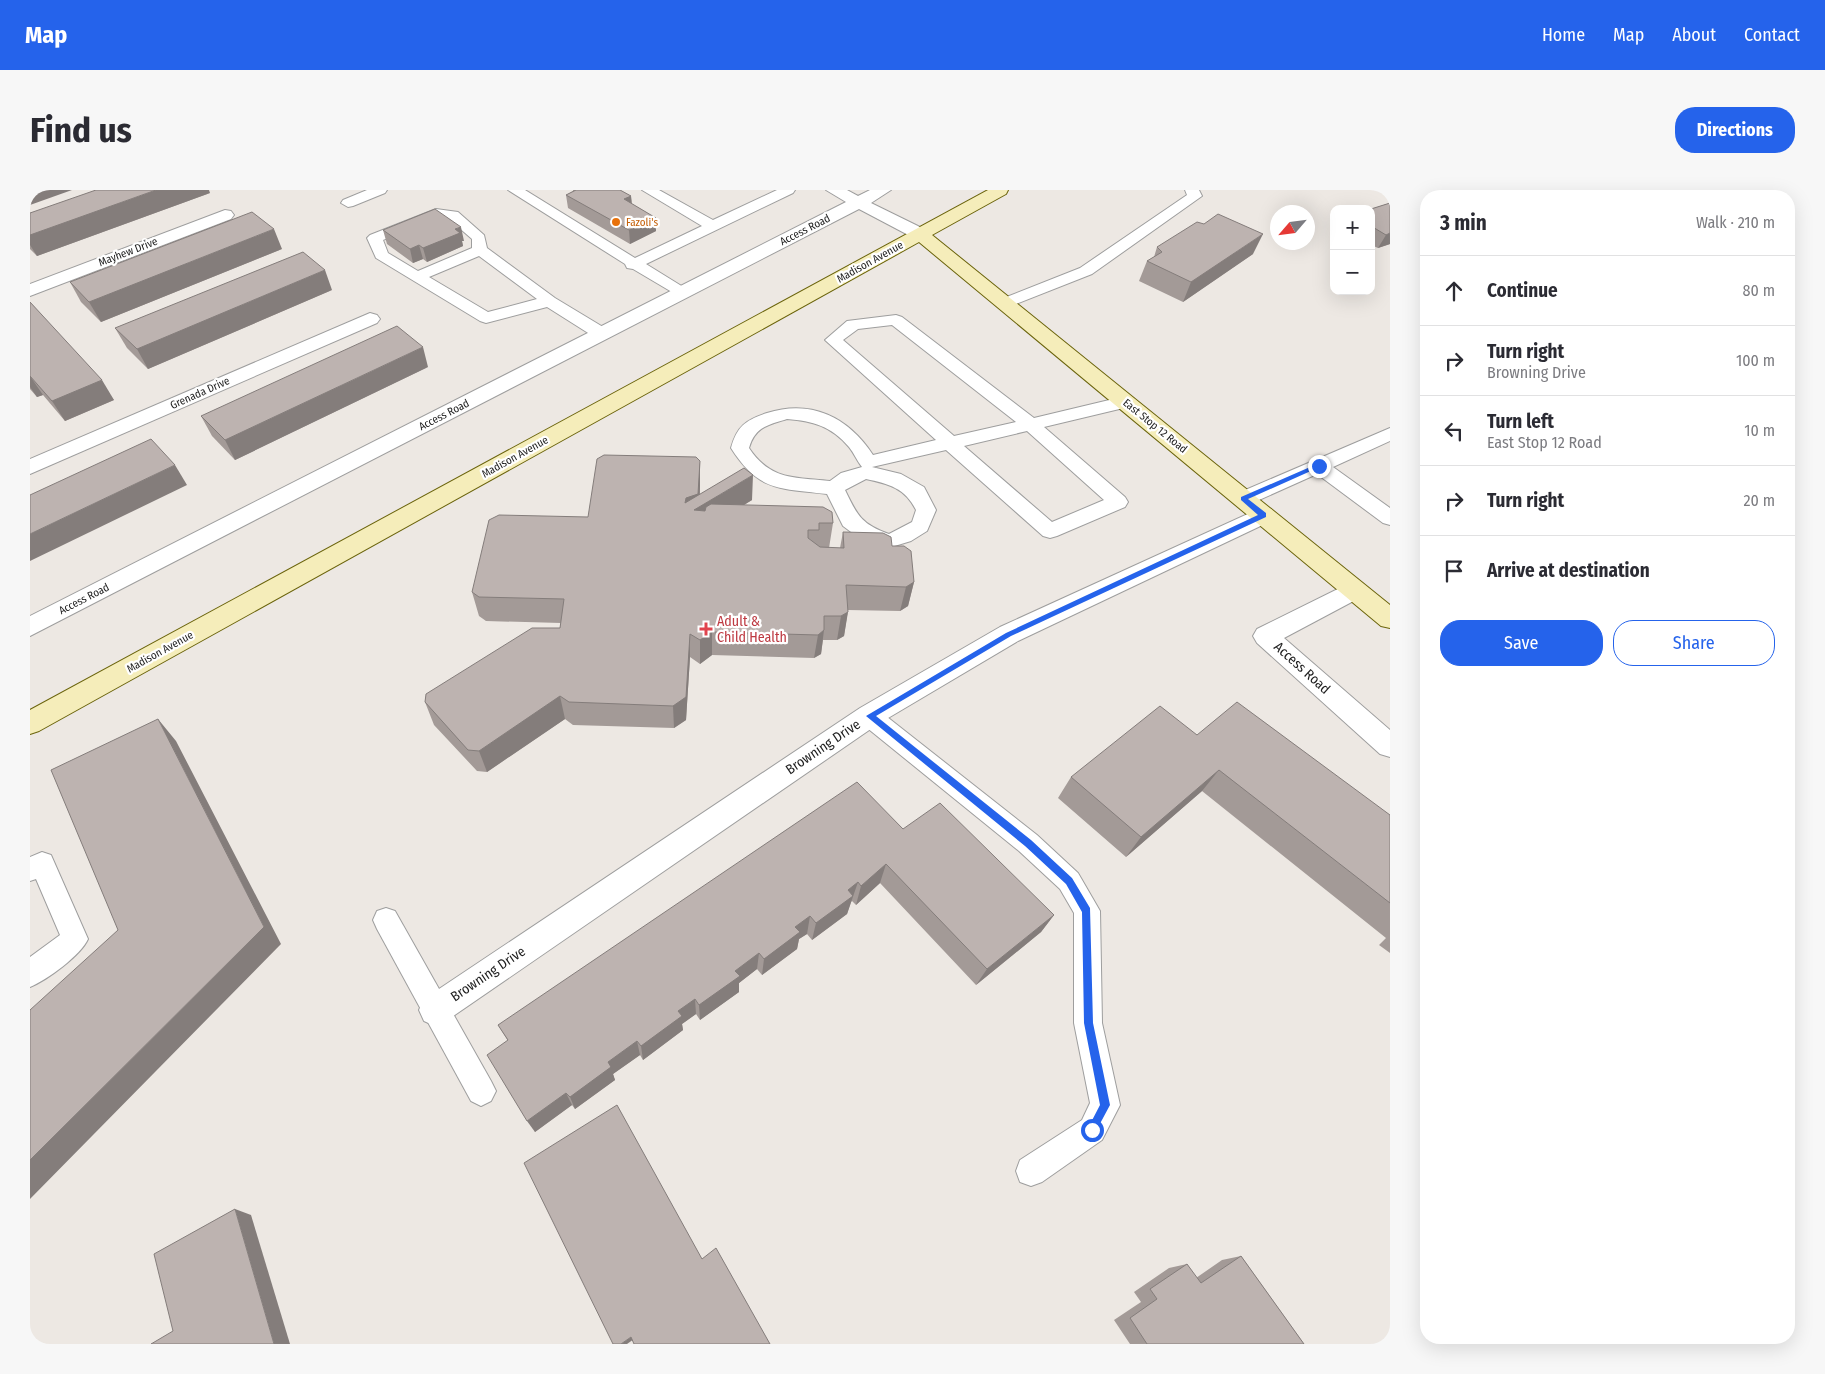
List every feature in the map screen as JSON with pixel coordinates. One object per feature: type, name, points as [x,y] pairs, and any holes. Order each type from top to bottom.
[{"type":"main road","name":"Madison Avenue","points":[[30,723],[1000,190]]},
{"type":"main road","name":"East Stop 12 Road","points":[[920,234],[1390,619]]},
{"type":"street","points":[[834,190],[920,234]]},
{"type":"street","name":"Access Road","points":[[30,626],[884,190]]},
{"type":"street","name":"Mayhew Drive","points":[[30,290],[226,215]]},
{"type":"street","name":"Grenada Drive","points":[[30,467],[370,319]]},
{"type":"street","name":"Browning Drive","points":[[436,1010],[870,716],[1009,634],[1253,507]]},
{"type":"street","name":"Access Road","points":[[1354,590],[1266,636],[1390,746]]},
{"type":"lane","points":[[348,203],[380,190]]},
{"type":"lane","points":[[515,190],[632,265],[682,293]]},
{"type":"lane","points":[[649,190],[713,226]]},
{"type":"lane","points":[[632,265],[713,226],[759,197],[788,190]]},
{"type":"lane","points":[[1005,303],[1086,271],[1195,196],[1192,190]]},
{"type":"lane","points":[[549,301],[486,318],[381,255],[375,238],[436,213],[453,215],[479,238],[480,250],[549,301],[602,334]]},
{"type":"lane","points":[[417,277],[480,250]]},
{"type":"lane","points":[[896,320],[1030,424],[1118,502],[1050,531],[949,443],[833,340],[853,324],[896,320]]},
{"type":"lane","points":[[834,488],[850,521],[866,533],[888,541],[904,536],[920,526],[926,510],[917,492],[894,479],[866,467],[856,443],[839,428],[814,416],[786,413],[761,421],[744,433],[740,448],[748,463],[763,475],[780,483],[834,488],[866,467],[949,443],[1126,402]]},
{"type":"lane","points":[[1253,507],[1319,466],[1390,434]]},
{"type":"lane","points":[[1319,466],[1390,518]]},
{"type":"lane","points":[[870,716],[1028,843],[1069,881],[1087,911],[1088,1023],[1105,1105],[1092,1130],[1032,1171]]},
{"type":"lane","points":[[30,870],[42,863],[75,939],[30,974]]},
{"type":"lane","points":[[386,920],[481,1091]]},
{"type":"building","points":[[96,190],[156,190],[30,235],[30,213]]},
{"type":"building","points":[[576,190],[620,190],[631,196],[624,199],[656,218],[629,230],[566,195]]},
{"type":"building","points":[[1390,203],[1390,233],[1386,235],[1375,228],[1375,208]]},
{"type":"building","points":[[435,209],[461,227],[455,229],[460,233],[423,248],[419,245],[410,249],[383,230]]},
{"type":"building","points":[[252,212],[274,229],[89,302],[70,282]]},
{"type":"building","points":[[1218,214],[1263,234],[1191,282],[1147,261],[1162,252],[1157,247],[1197,222],[1204,224]]},
{"type":"building","points":[[303,252],[325,270],[137,349],[115,328]]},
{"type":"building","points":[[30,302],[102,380],[52,401],[30,376]]},
{"type":"building","points":[[397,326],[423,347],[225,440],[201,416]]},
{"type":"building","points":[[151,439],[175,465],[30,534],[30,495]]},
{"type":"building","name":"Adult & Child Health","points":[[604,455],[696,457],[700,461],[698,494],[686,498],[685,503],[744,468],[753,475],[694,510],[705,511],[706,507],[711,504],[823,507],[832,512],[833,523],[819,523],[819,530],[808,530],[808,538],[820,547],[844,548],[843,532],[883,533],[891,537],[892,546],[904,546],[911,551],[914,582],[906,587],[846,585],[848,612],[841,616],[824,616],[824,630],[818,635],[712,632],[700,640],[690,634],[686,697],[673,706],[569,702],[560,696],[479,751],[468,750],[425,702],[426,694],[532,628],[560,628],[564,599],[479,597],[472,592],[489,520],[499,515],[588,517],[597,459]]},
{"type":"building","points":[[1237,702],[1390,815],[1390,903],[1219,770],[1141,837],[1071,777],[1160,706],[1197,735]]},
{"type":"building","points":[[158,719],[264,927],[30,1160],[30,1010],[118,930],[51,770]]},
{"type":"building","points":[[857,782],[903,829],[940,803],[1054,915],[987,969],[886,864],[861,886],[858,882],[848,890],[853,896],[816,923],[810,916],[795,927],[800,932],[764,959],[759,953],[735,971],[740,976],[699,1005],[695,999],[678,1011],[682,1016],[641,1046],[637,1041],[608,1062],[611,1067],[570,1097],[566,1093],[527,1121],[487,1055],[508,1040],[498,1025]]},
{"type":"building","points":[[617,1105],[702,1259],[716,1248],[770,1344],[634,1344],[631,1337],[621,1344],[613,1344],[524,1163]]},
{"type":"building","points":[[235,1209],[274,1344],[151,1344],[173,1331],[154,1254]]},
{"type":"building","points":[[1241,1256],[1304,1344],[1147,1344],[1130,1318],[1157,1299],[1150,1289],[1187,1264],[1201,1283]]},
{"type":"place","name":"Fazoli's","points":[[616,222]]},
{"type":"place","name":"Adult & Child Health","points":[[706,629]]},
{"type":"route","points":[[1092,1130],[1105,1105],[1088,1023],[1087,911],[1069,881],[1028,843],[870,716],[1009,634],[1263,515],[1243,499],[1319,466]]}]
